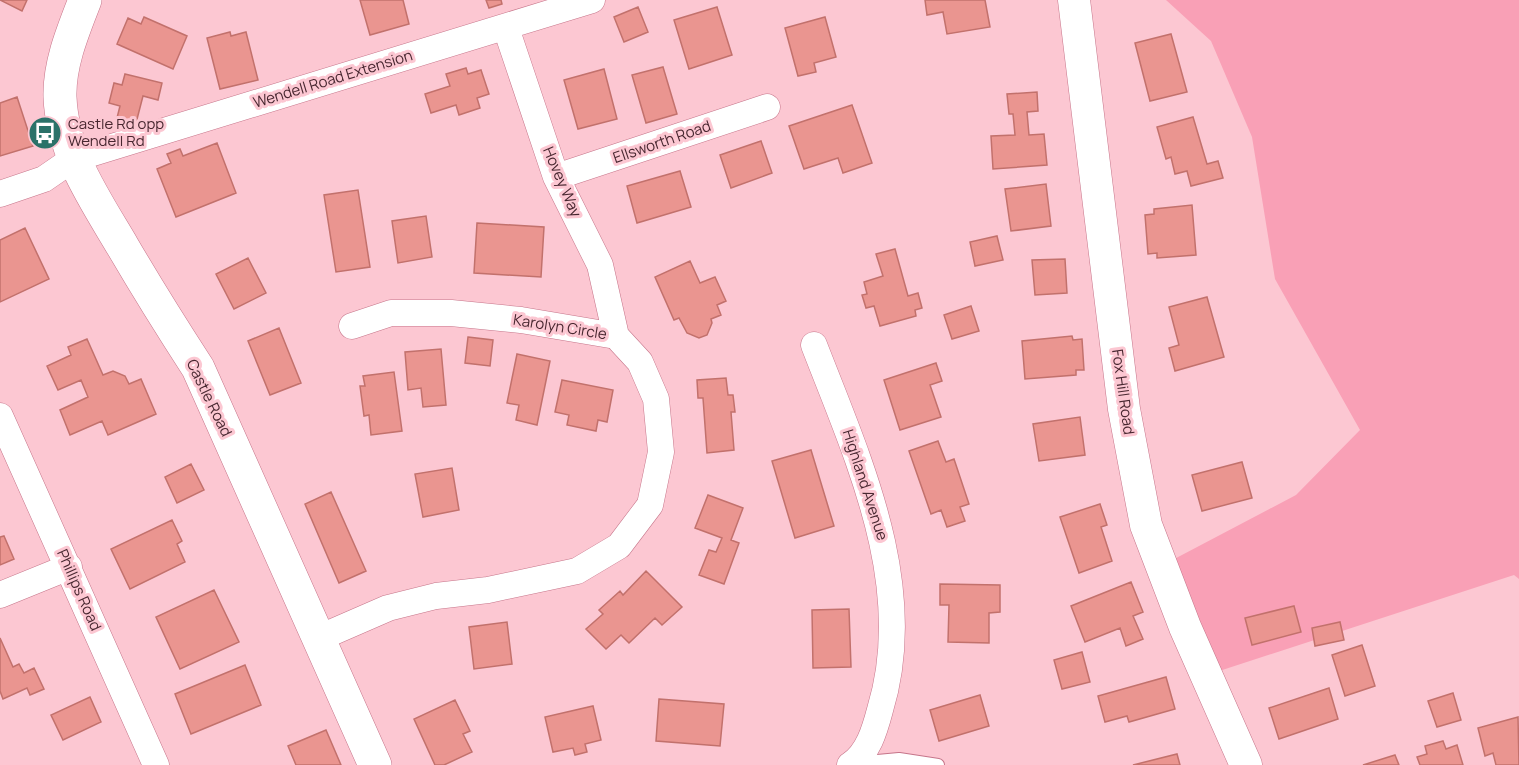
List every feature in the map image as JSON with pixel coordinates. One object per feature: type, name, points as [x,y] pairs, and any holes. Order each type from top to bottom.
[{"type":"main road","name":"Castle Road","points":[[85,0],[68,45],[60,96],[64,130],[74,159],[142,280],[198,368],[375,765]]},
{"type":"street","name":"Wendell Road Extension","points":[[0,194],[44,179],[74,159],[388,61],[507,28],[592,0]]},
{"type":"street","name":"Fox Hill Road","points":[[1074,0],[1124,409],[1146,525],[1185,627],[1246,765]]},
{"type":"street","name":"Hovey Way","points":[[507,28],[556,177],[600,265],[616,336]]},
{"type":"street","name":"Ellsworth Road","points":[[556,177],[767,107]]},
{"type":"street","name":"Karolyn Circle","points":[[319,639],[388,608],[436,596],[488,590],[577,571],[620,546],[650,505],[661,452],[656,399],[640,362],[616,336],[521,320],[451,313],[391,313],[352,326]]},
{"type":"street","name":"Highland Avenue","points":[[814,345],[856,453],[885,545],[892,632],[887,688],[872,737],[852,764]]},
{"type":"street","name":"Phillips Road","points":[[0,416],[156,765]]},
{"type":"street","points":[[0,595],[69,567]]},
{"type":"lane","points":[[852,764],[899,759],[938,765]]},
{"type":"shaded area","points":[[1166,0],[1519,0],[1519,579],[1514,575],[1207,675],[1161,566],[1296,495],[1360,430],[1275,279],[1252,137],[1211,41]]},
{"type":"building","points":[[0,0],[27,0],[22,11]]},
{"type":"building","points":[[360,0],[403,0],[409,24],[370,35]]},
{"type":"building","points":[[486,0],[501,0],[502,4],[489,8]]},
{"type":"building","points":[[925,0],[985,0],[990,27],[947,34],[943,12],[927,15]]},
{"type":"building","points":[[638,7],[648,32],[624,42],[614,17]]},
{"type":"building","points":[[717,7],[732,55],[689,69],[674,20]]},
{"type":"building","points":[[144,17],[187,36],[173,69],[117,44],[128,18],[141,24]]},
{"type":"building","points":[[825,17],[836,57],[814,63],[816,72],[798,76],[785,28]]},
{"type":"building","points":[[230,32],[231,36],[246,32],[258,80],[220,89],[207,38]]},
{"type":"building","points":[[1171,34],[1187,92],[1150,101],[1135,43]]},
{"type":"building","points":[[663,67],[677,114],[646,123],[632,75]]},
{"type":"building","points":[[466,68],[468,74],[481,70],[489,94],[477,98],[480,108],[459,115],[456,105],[431,113],[425,94],[450,86],[446,74]]},
{"type":"building","points":[[604,69],[617,119],[578,129],[564,80]]},
{"type":"building","points":[[125,74],[162,83],[158,100],[143,96],[136,123],[117,118],[120,106],[109,103],[114,83],[122,85]]},
{"type":"building","points":[[1037,92],[1038,111],[1027,112],[1029,135],[1044,134],[1047,165],[993,169],[991,136],[1015,135],[1013,114],[1009,114],[1007,94]]},
{"type":"building","points":[[17,97],[33,146],[0,156],[0,103]]},
{"type":"building","points":[[852,105],[872,163],[843,173],[838,158],[804,169],[789,126]]},
{"type":"building","points":[[1193,117],[1207,164],[1218,161],[1223,178],[1191,186],[1187,171],[1175,174],[1171,157],[1166,159],[1157,127]]},
{"type":"building","points":[[761,141],[772,173],[731,188],[720,155]]},
{"type":"building","points":[[217,143],[236,193],[176,217],[157,169],[171,163],[167,154],[180,149],[183,156]]},
{"type":"building","points":[[680,171],[691,207],[637,223],[627,186]]},
{"type":"building","points":[[1046,184],[1051,226],[1011,231],[1005,189]]},
{"type":"building","points":[[358,190],[370,267],[336,272],[324,195]]},
{"type":"building","points":[[1192,205],[1196,255],[1157,258],[1157,253],[1148,254],[1145,215],[1154,214],[1154,209]]},
{"type":"building","points":[[426,216],[432,257],[398,263],[392,221]]},
{"type":"building","points":[[477,223],[544,227],[541,277],[474,273]]},
{"type":"building","points":[[25,228],[49,279],[0,302],[0,240]]},
{"type":"building","points":[[997,236],[1003,260],[975,266],[970,242]]},
{"type":"building","points":[[895,249],[908,296],[918,293],[922,308],[915,310],[916,316],[880,326],[874,306],[866,308],[862,295],[867,294],[864,282],[883,276],[876,254]]},
{"type":"building","points":[[248,258],[266,293],[234,309],[216,274]]},
{"type":"building","points":[[1065,259],[1067,293],[1035,295],[1032,260]]},
{"type":"building","points":[[690,261],[700,283],[715,277],[726,301],[717,305],[721,315],[711,319],[712,323],[707,335],[699,338],[687,333],[679,318],[674,320],[655,277]]},
{"type":"building","points":[[1207,297],[1224,357],[1175,371],[1169,348],[1179,345],[1169,307]]},
{"type":"building","points":[[971,306],[979,331],[952,339],[944,315]]},
{"type":"building","points":[[279,328],[301,383],[270,395],[248,341]]},
{"type":"building","points":[[1072,336],[1073,340],[1082,339],[1084,370],[1076,370],[1076,375],[1025,379],[1022,341]]},
{"type":"building","points":[[468,337],[493,340],[490,366],[465,363]]},
{"type":"building","points":[[87,339],[103,375],[113,371],[125,376],[129,384],[141,379],[156,414],[108,435],[102,421],[70,435],[60,410],[88,397],[81,380],[58,390],[47,366],[71,355],[68,347]]},
{"type":"building","points":[[441,349],[446,405],[423,407],[421,388],[408,390],[405,352]]},
{"type":"building","points":[[517,354],[550,361],[537,425],[516,420],[519,405],[507,403]]},
{"type":"building","points":[[936,363],[942,381],[930,385],[941,417],[900,430],[884,380]]},
{"type":"building","points":[[394,372],[402,431],[371,435],[369,415],[364,416],[360,386],[365,386],[363,376]]},
{"type":"building","points":[[726,378],[728,395],[733,395],[735,412],[731,412],[734,450],[707,453],[703,398],[698,398],[697,380]]},
{"type":"building","points":[[562,380],[613,390],[607,422],[598,420],[596,431],[567,425],[569,415],[555,412]]},
{"type":"building","points":[[1080,417],[1085,455],[1039,461],[1033,424]]},
{"type":"building","points":[[938,441],[946,462],[954,459],[969,504],[960,507],[965,521],[947,527],[941,510],[931,514],[909,451]]},
{"type":"building","points":[[811,450],[834,526],[795,538],[772,461]]},
{"type":"building","points":[[1242,462],[1252,498],[1202,511],[1192,475]]},
{"type":"building","points":[[191,464],[204,490],[177,503],[165,477]]},
{"type":"building","points":[[452,468],[459,510],[423,517],[415,474]]},
{"type":"building","points":[[331,492],[366,571],[339,583],[305,504]]},
{"type":"building","points":[[708,495],[743,508],[731,540],[739,543],[724,584],[699,575],[709,550],[716,552],[722,538],[695,528]]},
{"type":"building","points":[[1100,504],[1107,525],[1101,527],[1112,561],[1079,573],[1060,517]]},
{"type":"building","points":[[172,520],[182,541],[177,544],[185,562],[130,589],[111,549]]},
{"type":"building","points":[[4,536],[14,559],[0,565],[0,537]]},
{"type":"building","points":[[646,571],[682,607],[662,625],[655,618],[629,643],[621,635],[606,649],[586,629],[603,614],[599,610],[620,591],[623,595]]},
{"type":"building","points":[[1131,582],[1143,612],[1133,616],[1143,639],[1126,646],[1120,628],[1085,642],[1071,606]]},
{"type":"building","points":[[940,584],[1000,585],[1000,612],[989,613],[989,643],[948,642],[949,605],[940,605]]},
{"type":"building","points":[[214,590],[239,642],[180,669],[156,617]]},
{"type":"building","points":[[1294,606],[1301,632],[1252,645],[1245,618]]},
{"type":"building","points":[[849,609],[851,667],[813,668],[812,610]]},
{"type":"building","points":[[507,622],[512,664],[474,669],[469,627]]},
{"type":"building","points":[[1340,622],[1344,640],[1315,646],[1312,628]]},
{"type":"building","points":[[0,638],[13,667],[19,664],[24,673],[34,668],[44,689],[30,695],[27,688],[3,699],[0,691]]},
{"type":"building","points":[[1362,645],[1375,686],[1345,696],[1332,655]]},
{"type":"building","points":[[1082,652],[1090,682],[1062,689],[1054,660]]},
{"type":"building","points":[[245,665],[261,705],[191,734],[175,694]]},
{"type":"building","points":[[1166,677],[1175,709],[1129,722],[1127,716],[1105,722],[1098,696]]},
{"type":"building","points":[[1329,688],[1338,719],[1279,739],[1269,708]]},
{"type":"building","points":[[1453,693],[1461,720],[1437,727],[1428,701]]},
{"type":"building","points":[[980,695],[989,726],[939,741],[930,710]]},
{"type":"building","points":[[90,697],[101,722],[63,740],[51,715]]},
{"type":"building","points":[[659,699],[724,704],[720,746],[656,741]]},
{"type":"building","points":[[455,700],[470,731],[463,734],[472,752],[444,765],[435,765],[414,719]]},
{"type":"building","points":[[593,706],[601,740],[585,744],[587,752],[575,755],[573,748],[553,752],[545,717]]},
{"type":"building","points":[[1518,717],[1519,765],[1496,765],[1493,753],[1485,756],[1478,728]]},
{"type":"building","points":[[326,730],[341,765],[296,765],[288,746]]},
{"type":"building","points":[[1443,741],[1446,749],[1457,745],[1463,765],[1420,765],[1417,757],[1427,754],[1425,746]]},
{"type":"building","points":[[1177,754],[1180,765],[1133,765]]},
{"type":"building","points":[[1395,755],[1399,765],[1363,765]]},
{"type":"place","name":"Castle Rd opp Wendell Rd","points":[[45,133]]}]
